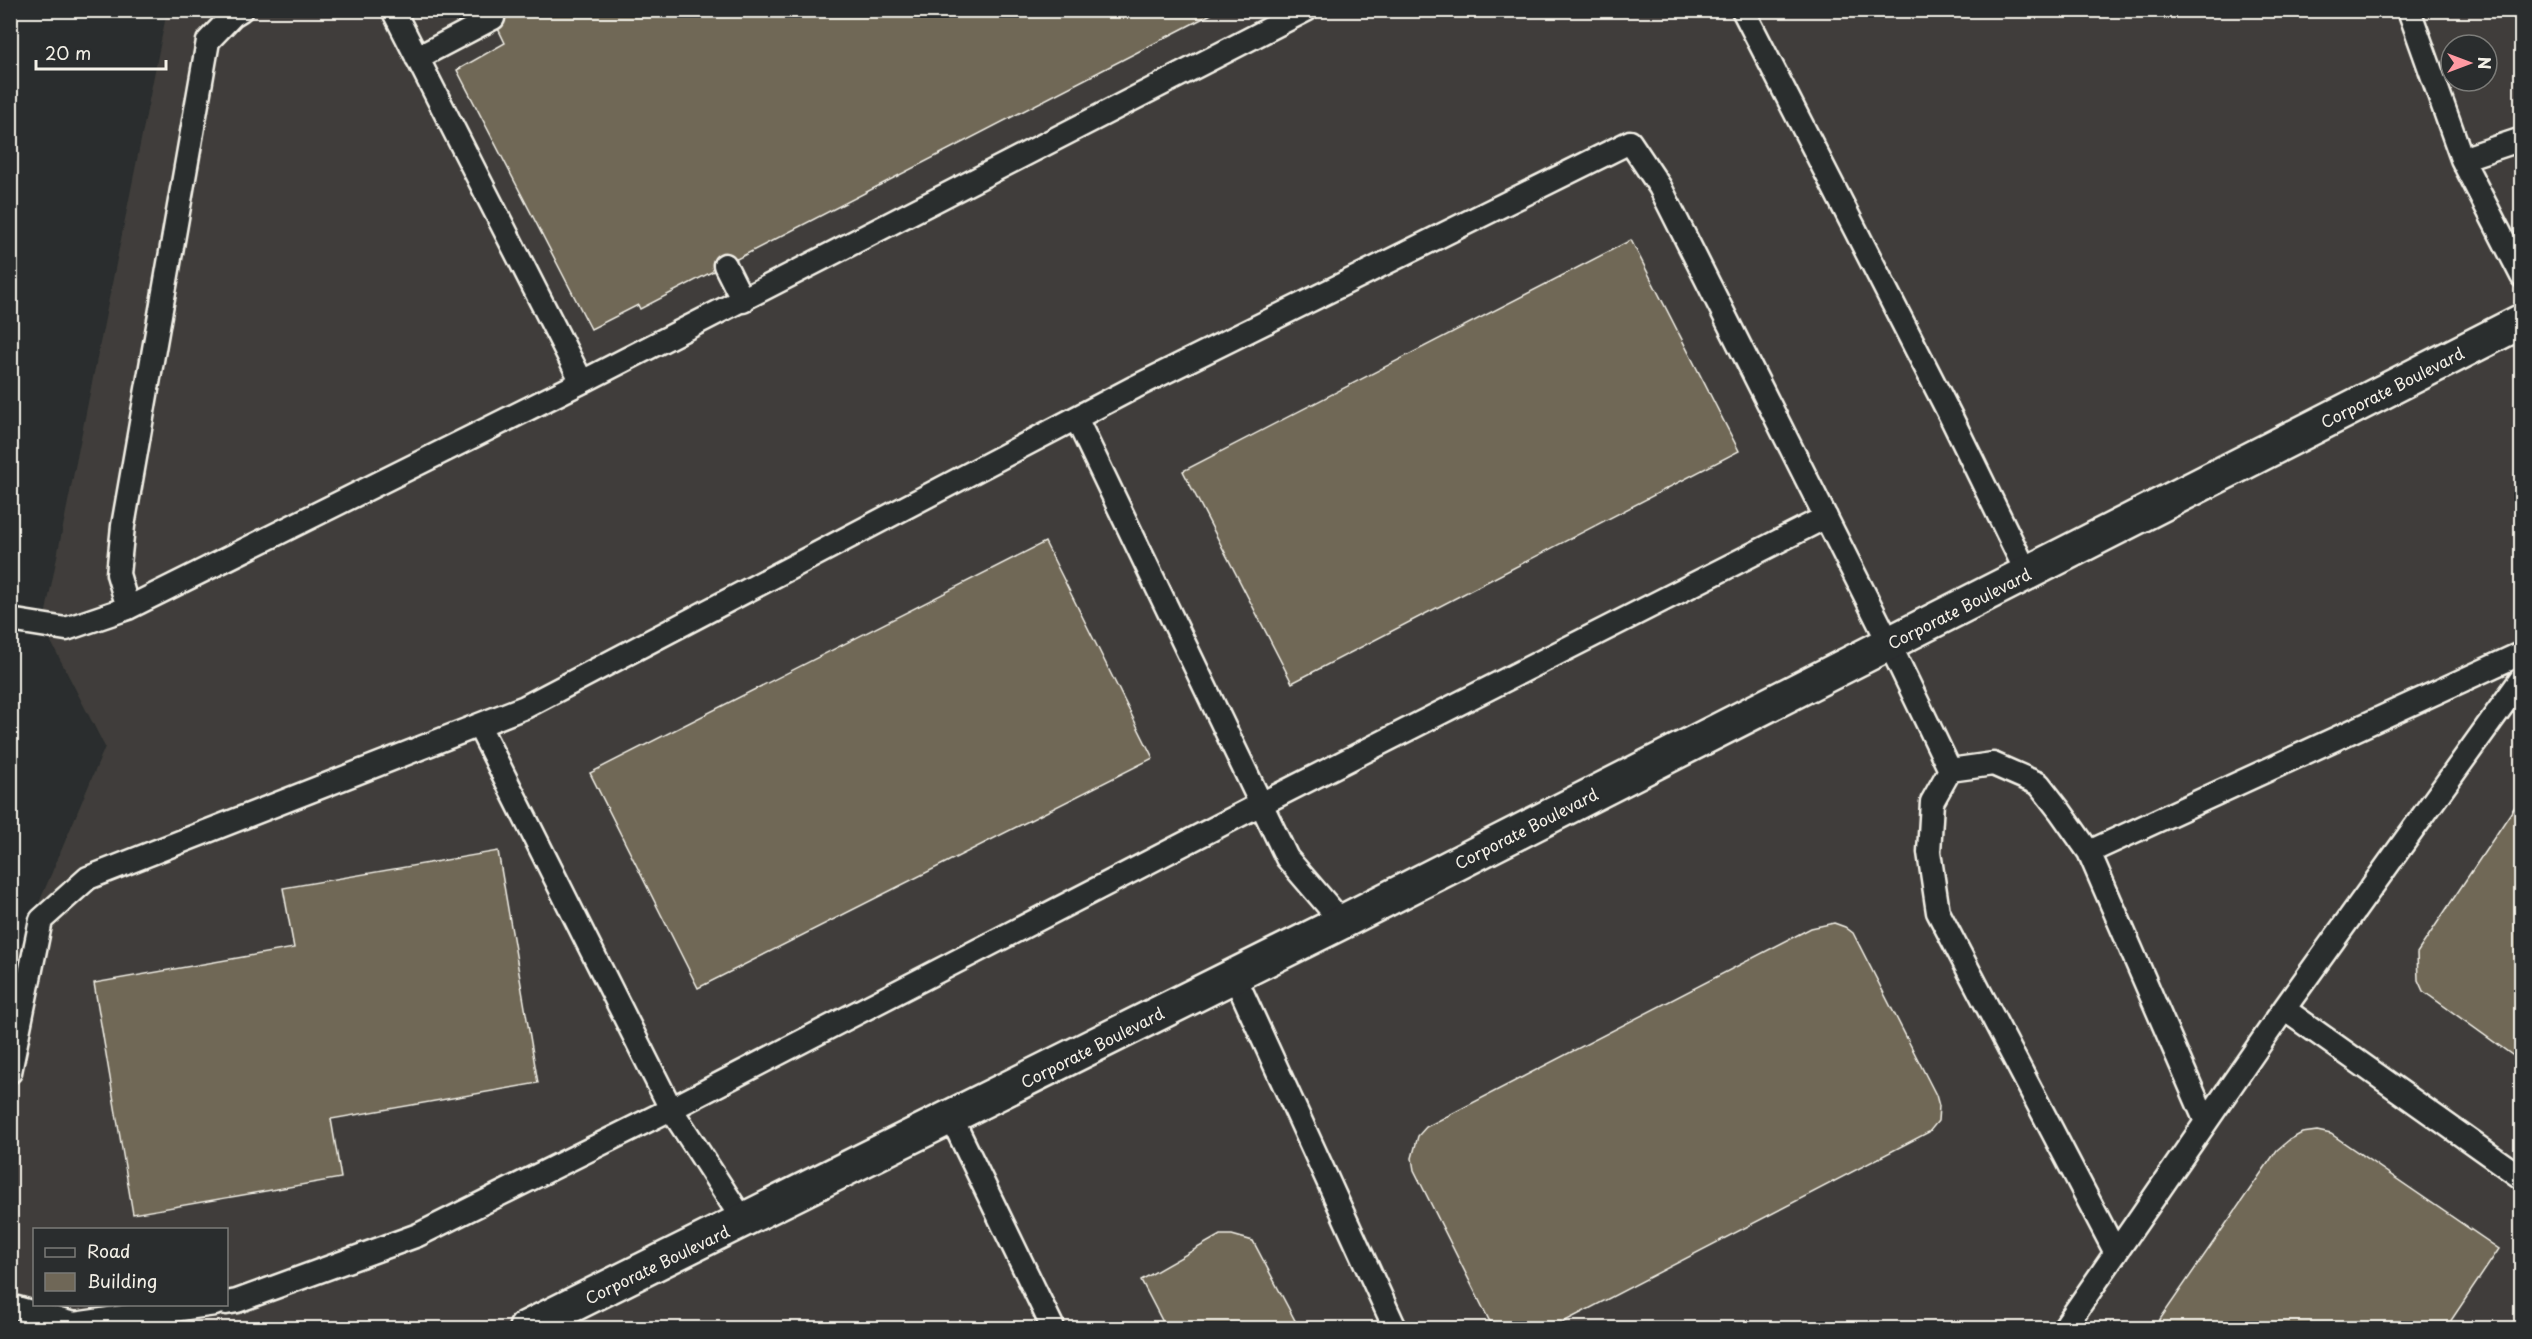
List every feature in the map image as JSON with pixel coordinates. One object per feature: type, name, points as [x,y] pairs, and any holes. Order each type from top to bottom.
[{"type":"street","name":"Corporate Boulevard","points":[[537,1326],[743,1220],[1342,922],[2522,321]]},
{"type":"lane","points":[[128,609],[118,574],[123,526],[208,42],[233,15],[241,10]]},
{"type":"lane","points":[[393,10],[582,382]]},
{"type":"lane","points":[[10,620],[66,630],[128,609],[743,301],[1306,10]]},
{"type":"lane","points":[[1743,10],[1950,414],[2027,573]]},
{"type":"lane","points":[[2409,10],[2462,159],[2522,276]]},
{"type":"lane","points":[[417,58],[493,18]]},
{"type":"lane","points":[[2462,159],[2522,139]]},
{"type":"lane","points":[[10,1072],[41,920],[88,878],[525,707],[1076,418],[1630,142],[1660,187],[1889,643],[1950,770]]},
{"type":"lane","points":[[724,265],[743,301]]},
{"type":"lane","points":[[1076,418],[1287,858],[1342,922]]},
{"type":"lane","points":[[228,1303],[237,1302],[418,1235],[671,1109],[1261,804],[1826,517]]},
{"type":"lane","points":[[2089,852],[2522,653]]},
{"type":"lane","points":[[2064,1329],[2284,1009],[2522,678]]},
{"type":"lane","points":[[479,726],[671,1109],[743,1220]]},
{"type":"lane","points":[[1950,770],[1993,764],[2039,784],[2089,852],[2206,1122]]},
{"type":"lane","points":[[1950,770],[1932,802],[1929,852],[1938,912],[2116,1253]]},
{"type":"lane","points":[[1234,975],[1395,1329]]},
{"type":"lane","points":[[2284,1009],[2522,1178]]},
{"type":"lane","points":[[951,1117],[1053,1329]]},
{"type":"lane","points":[[10,1306],[74,1324],[208,1306]]},
{"type":"shaded area","points":[[167,11],[2521,11],[2521,1328],[11,1328],[11,969],[105,747],[43,626]]},
{"type":"building","points":[[489,10],[1219,10],[640,309],[638,305],[591,329],[457,70],[505,43]]},
{"type":"building","points":[[1631,240],[1739,451],[1292,683],[1183,471]]},
{"type":"building","points":[[1045,542],[1153,758],[698,988],[590,773]]},
{"type":"building","points":[[2522,796],[2522,1062],[2423,991],[2418,980],[2417,953]]},
{"type":"building","points":[[498,851],[538,1083],[331,1119],[341,1178],[133,1214],[94,983],[294,948],[283,888]]},
{"type":"building","points":[[1834,923],[1853,933],[1936,1095],[1939,1106],[1938,1121],[1929,1132],[1552,1328],[1497,1328],[1489,1320],[1414,1170],[1412,1158],[1418,1136],[1426,1127],[1811,928]]},
{"type":"building","points":[[2317,1131],[2331,1134],[2499,1249],[2446,1328],[2154,1328],[2277,1150],[2302,1133]]},
{"type":"building","points":[[1220,1235],[1232,1235],[1253,1241],[1299,1328],[1166,1328],[1141,1280]]}]
